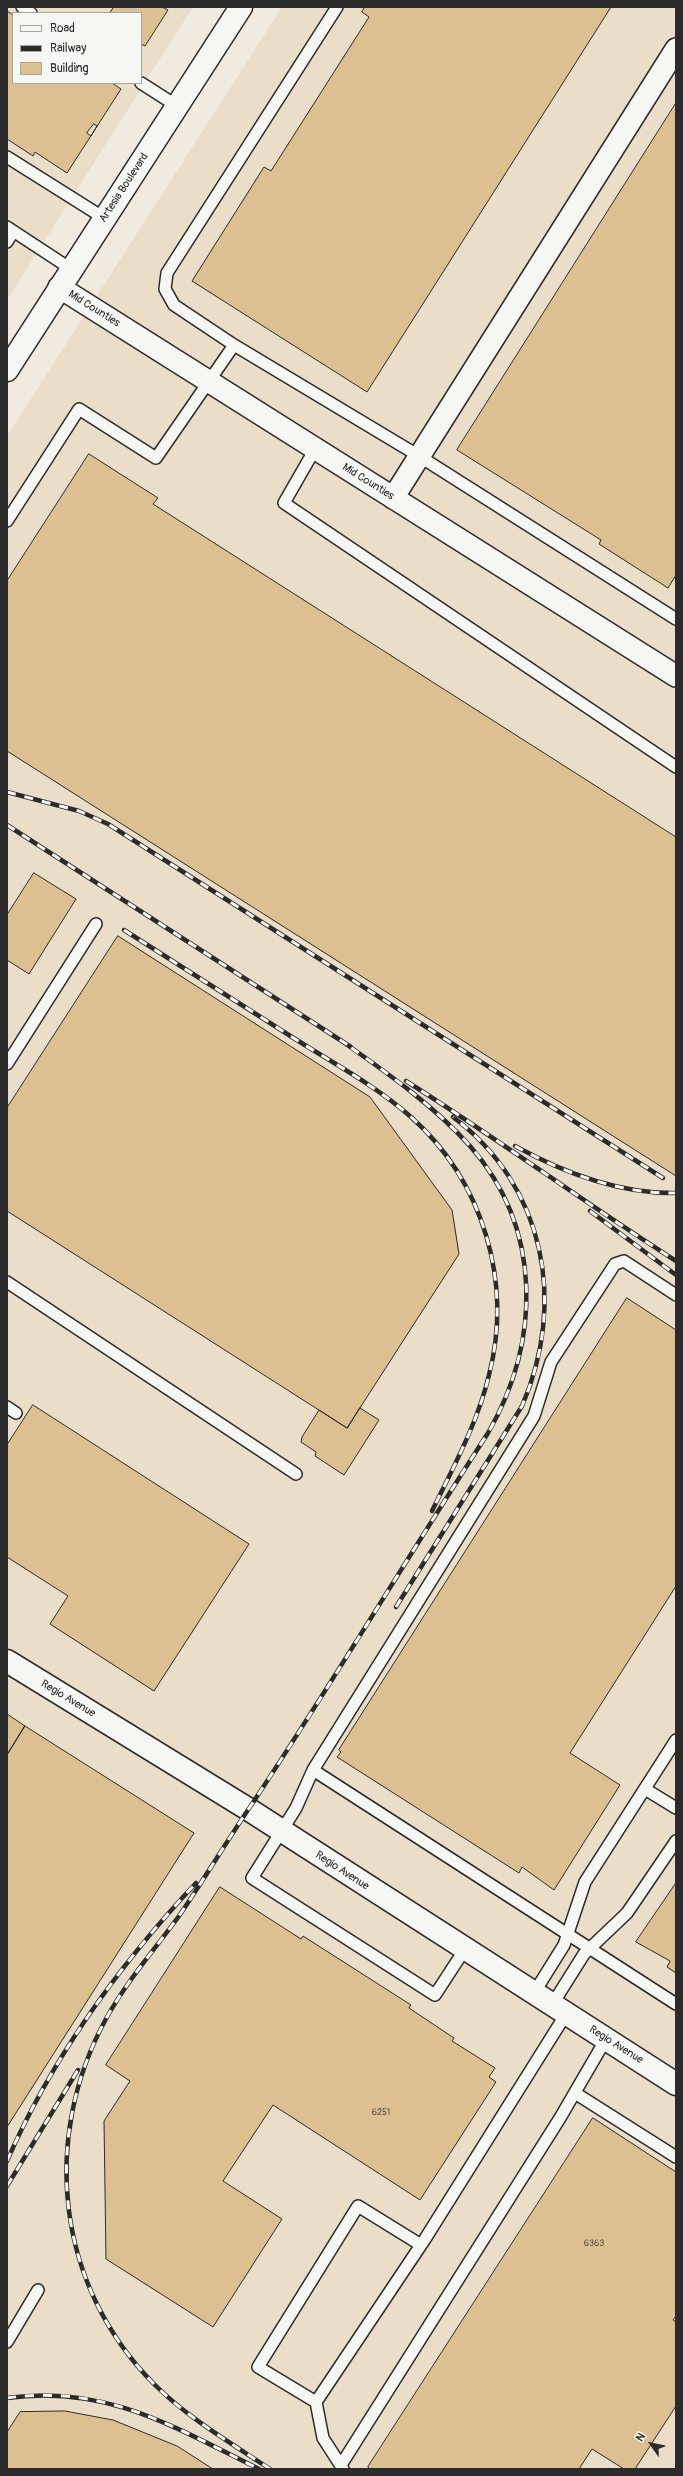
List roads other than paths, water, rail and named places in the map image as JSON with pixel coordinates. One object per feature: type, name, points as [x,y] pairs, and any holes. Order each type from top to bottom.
[{"type":"street","name":"Artesia Boulevard","points":[[7,370],[59,287],[241,7]]},
{"type":"street","points":[[393,498],[676,50]]},
{"type":"street","name":"Mid Counties","points":[[59,287],[393,498],[675,671]]},
{"type":"street","name":"Regio Avenue","points":[[7,1661],[282,1831],[676,2084]]},
{"type":"lane","points":[[337,7],[166,273],[165,289],[174,304],[234,345],[419,456],[676,618]]},
{"type":"lane","points":[[142,84],[177,106]]},
{"type":"lane","points":[[7,157],[104,218]]},
{"type":"lane","points":[[7,242],[10,230],[71,269]]},
{"type":"lane","points":[[7,521],[78,409],[156,458],[234,345]]},
{"type":"lane","points":[[315,449],[284,503],[676,767]]},
{"type":"lane","points":[[7,1064],[96,924]]},
{"type":"lane","points":[[465,1949],[435,1996],[252,1878],[296,1808],[313,1770],[534,1416],[552,1362],[615,1264],[624,1261],[676,1295]]},
{"type":"lane","points":[[7,1282],[296,1474]]},
{"type":"lane","points":[[534,1993],[559,1956],[585,1882],[676,1740]]},
{"type":"lane","points":[[313,1770],[676,2004]]},
{"type":"lane","points":[[645,1789],[676,1808]]},
{"type":"lane","points":[[606,2039],[575,2093],[342,2467],[323,2438],[316,2402],[421,2246],[559,2009],[589,1948],[627,1913],[676,1841]]},
{"type":"lane","points":[[575,2093],[676,2157]]},
{"type":"lane","points":[[316,2402],[258,2367],[358,2206],[421,2246]]},
{"type":"lane","points":[[7,2342],[38,2290]]},
{"type":"railway","points":[[7,792],[79,811],[108,824],[663,1178]]},
{"type":"railway","points":[[7,825],[351,1047]]},
{"type":"railway","points":[[124,930],[353,1074],[397,1105],[436,1143],[457,1171],[474,1202],[486,1235],[494,1269],[497,1304],[495,1340],[489,1375],[472,1427],[432,1511]]},
{"type":"railway","points":[[270,2469],[210,2430],[181,2408],[155,2385],[122,2346],[96,2303],[79,2257],[69,2209],[67,2161],[72,2112],[86,2063],[107,2017],[132,1978],[179,1916],[198,1887],[313,1710],[488,1433],[505,1398],[518,1361],[525,1324],[526,1286],[522,1249],[511,1213],[494,1178],[470,1146],[427,1104],[346,1044]]},
{"type":"railway","points":[[406,1081],[676,1261]]},
{"type":"railway","points":[[396,1607],[522,1406],[536,1367],[543,1327],[544,1287],[539,1248],[527,1211],[509,1177],[484,1145],[453,1117]]},
{"type":"railway","points":[[515,1146],[553,1165],[613,1186],[634,1190],[676,1193]]},
{"type":"railway","points":[[590,1211],[676,1275]]},
{"type":"railway","points":[[7,2161],[25,2123],[66,2049],[114,1980],[140,1947],[196,1883]]},
{"type":"railway","points":[[7,2186],[78,2070]]},
{"type":"railway","points":[[7,2398],[43,2395],[76,2397],[108,2403],[138,2412],[168,2424],[259,2469]]}]
